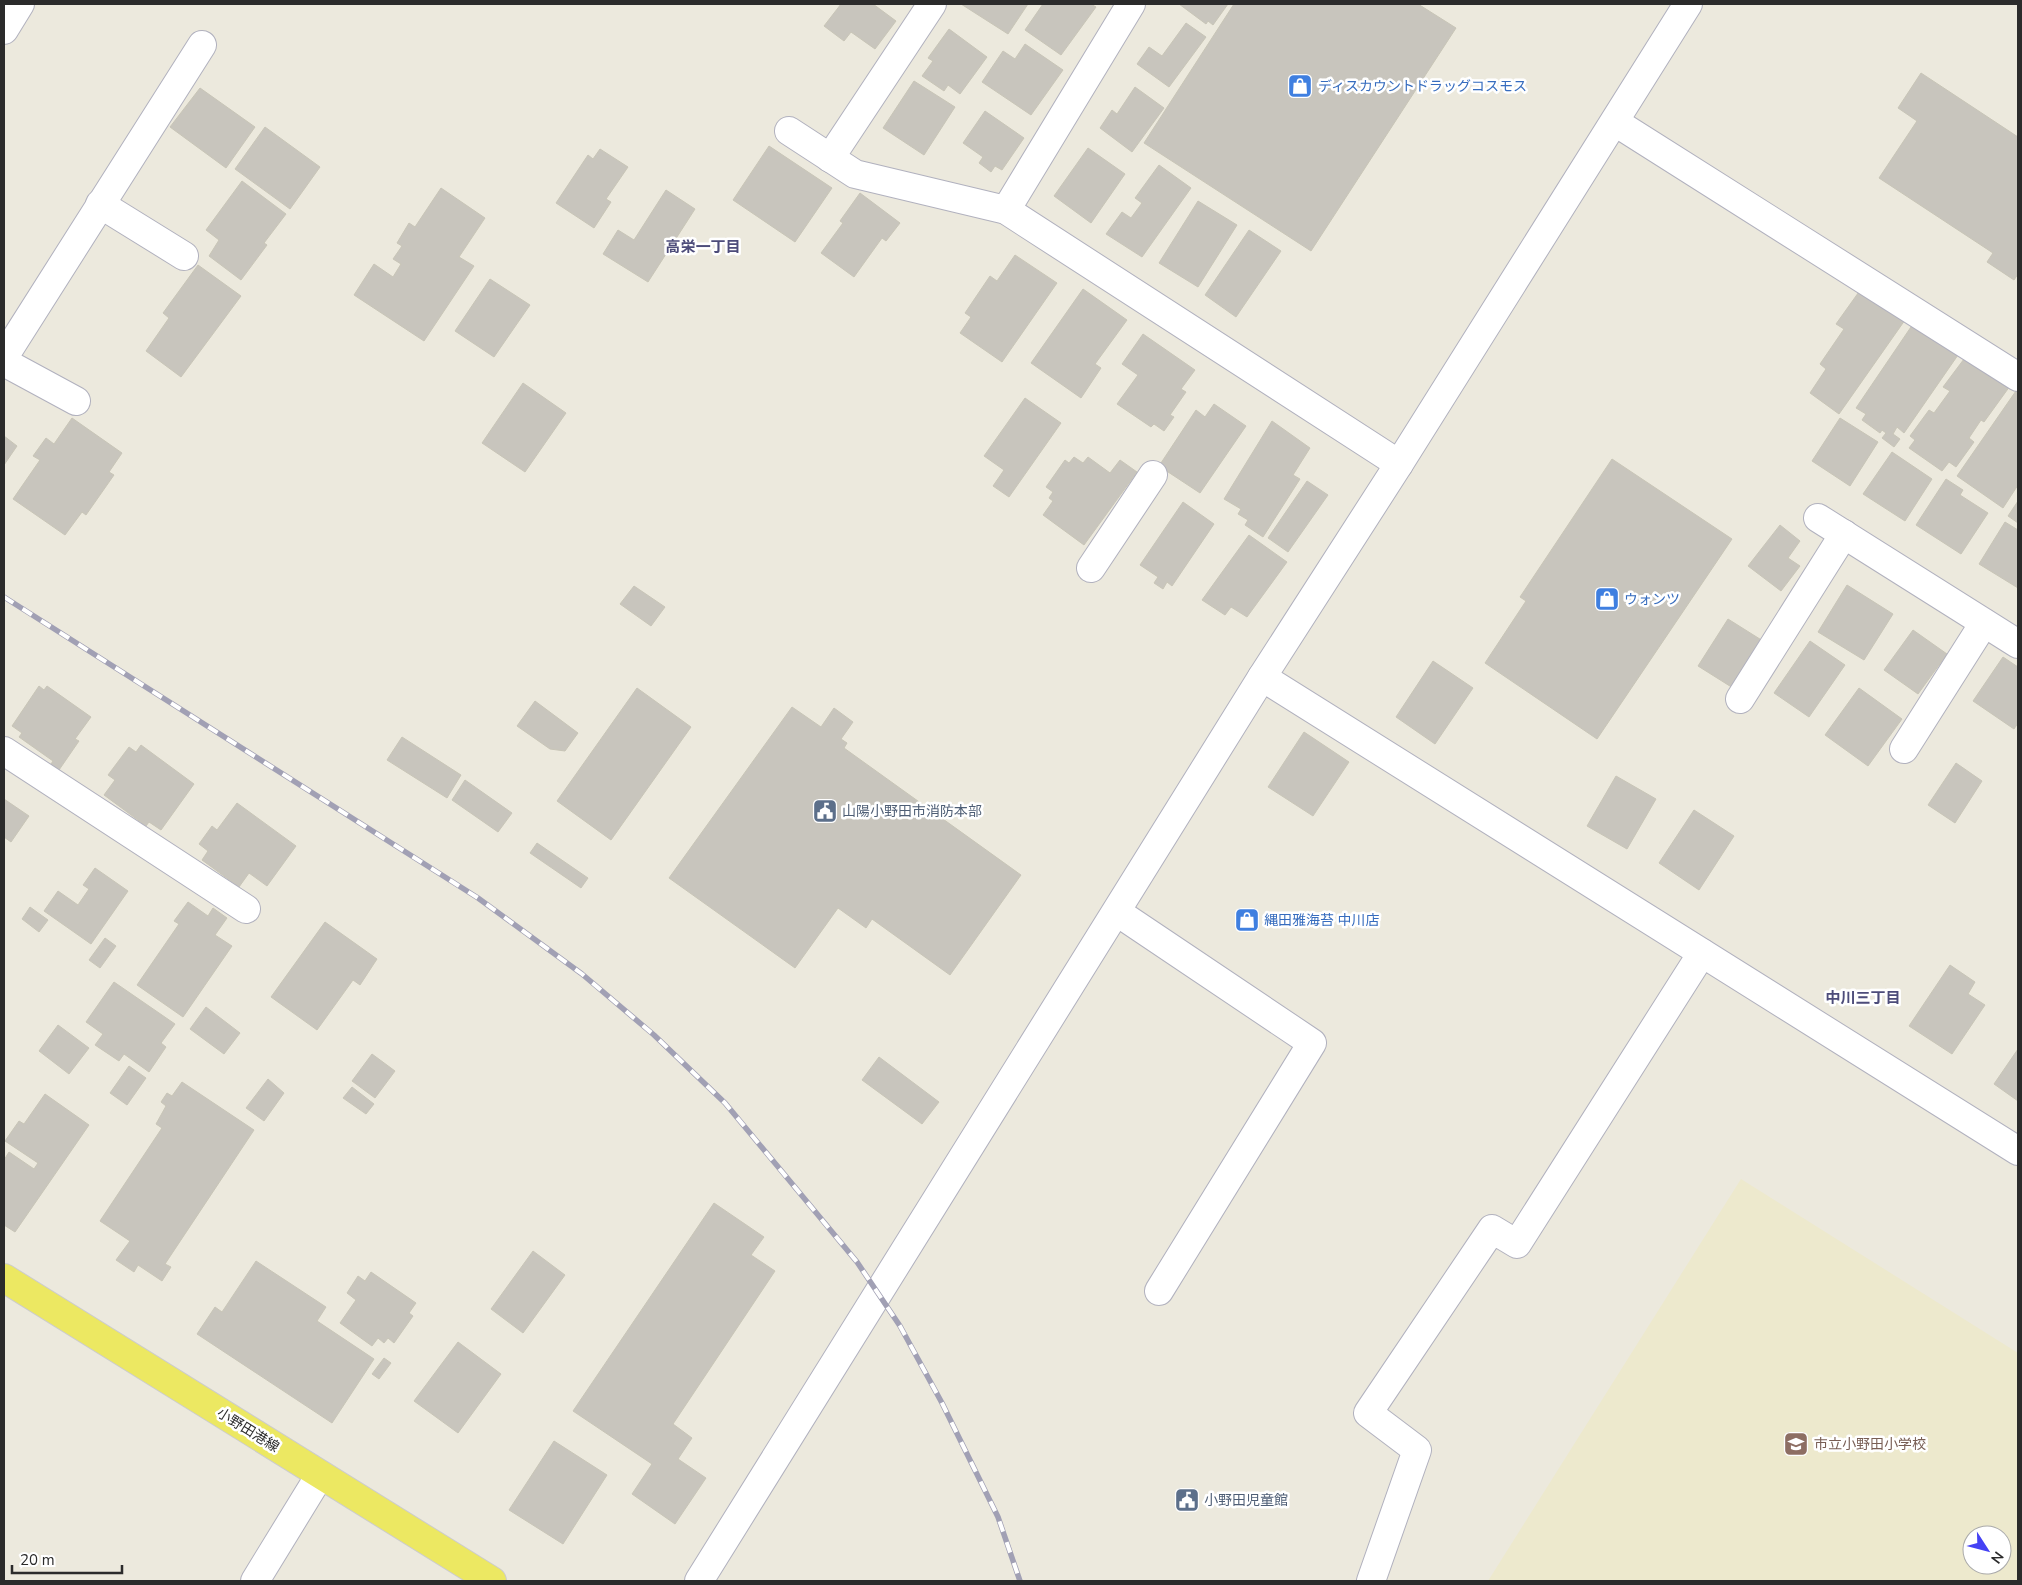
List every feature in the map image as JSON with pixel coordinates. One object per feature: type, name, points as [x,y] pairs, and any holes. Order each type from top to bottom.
[{"type":"main road","name":"小野田港線","points":[[4,1278],[492,1581]]},
{"type":"street","points":[[4,30],[20,4]]},
{"type":"street","points":[[830,158],[932,4]]},
{"type":"street","points":[[1006,210],[1131,4]]},
{"type":"street","points":[[699,1581],[1262,677],[1399,464],[1688,4]]},
{"type":"street","points":[[4,357],[202,45]]},
{"type":"street","points":[[1614,122],[2018,377]]},
{"type":"street","points":[[790,131],[855,174],[1006,210],[1399,464]]},
{"type":"street","points":[[100,204],[184,256]]},
{"type":"street","points":[[4,362],[76,401]]},
{"type":"street","points":[[1091,568],[1152,475]]},
{"type":"street","points":[[1818,518],[2018,644]]},
{"type":"street","points":[[1740,699],[1844,534]]},
{"type":"street","points":[[1904,748],[1984,623]]},
{"type":"street","points":[[1262,677],[2018,1152]]},
{"type":"street","points":[[4,750],[246,909]]},
{"type":"street","points":[[1117,912],[1312,1043],[1159,1291]]},
{"type":"street","points":[[1371,1581],[1417,1450],[1368,1413],[1492,1229],[1517,1244],[1702,953]]},
{"type":"street","points":[[255,1581],[320,1475]]},
{"type":"shaded area","name":"市立小野田小学校","points":[[1741,1179],[2018,1353],[2018,1581],[1488,1581]]},
{"type":"building","points":[[841,4],[873,4],[896,21],[875,49],[851,32],[844,41],[824,26]]},
{"type":"building","points":[[961,4],[1028,4],[1008,34]]},
{"type":"building","points":[[1043,4],[1091,4],[1096,7],[1061,55],[1025,30]]},
{"type":"building","points":[[1179,4],[1228,4],[1213,25],[1208,21],[1206,24]]},
{"type":"building","name":"ディスカウントドラッグコスモス","points":[[1234,4],[1418,4],[1456,28],[1311,251],[1144,143]]},
{"type":"building","points":[[1186,23],[1206,37],[1169,87],[1137,64],[1149,47],[1162,56]]},
{"type":"building","points":[[949,29],[987,57],[960,94],[948,85],[944,91],[922,76],[933,61],[928,58]]},
{"type":"building","points":[[1025,44],[1063,70],[1031,115],[982,82],[1003,51],[1015,59]]},
{"type":"building","points":[[1921,73],[2018,137],[2018,274],[2014,280],[1987,262],[1993,253],[1879,178],[1917,121],[1898,108]]},
{"type":"building","points":[[914,81],[955,107],[924,155],[883,128]]},
{"type":"building","points":[[1135,87],[1164,108],[1132,152],[1100,128],[1112,110],[1117,114]]},
{"type":"building","points":[[200,88],[255,127],[226,168],[170,127]]},
{"type":"building","points":[[985,111],[1024,138],[1002,170],[995,166],[991,172],[979,163],[983,157],[963,143]]},
{"type":"building","points":[[265,127],[320,167],[290,209],[235,169]]},
{"type":"building","points":[[769,146],[832,188],[795,242],[733,200]]},
{"type":"building","points":[[1088,148],[1125,174],[1091,223],[1054,196]]},
{"type":"building","points":[[600,149],[628,167],[606,199],[611,202],[594,228],[556,203],[588,155],[593,159]]},
{"type":"building","points":[[1159,165],[1191,188],[1142,257],[1106,234],[1122,212],[1131,218],[1142,203],[1135,198]]},
{"type":"building","points":[[242,181],[286,214],[264,243],[267,245],[241,280],[209,256],[219,240],[206,230]]},
{"type":"building","points":[[441,188],[485,218],[459,257],[474,266],[424,341],[354,295],[374,264],[393,277],[401,264],[393,259],[402,246],[397,243],[409,223],[415,227]]},
{"type":"building","points":[[666,190],[695,209],[648,282],[603,254],[618,230],[634,240]]},
{"type":"building","points":[[860,193],[900,223],[886,241],[882,238],[854,277],[821,253],[843,223],[840,221]]},
{"type":"building","points":[[1198,201],[1237,225],[1198,287],[1159,263]]},
{"type":"building","points":[[1249,230],[1281,251],[1236,317],[1205,295]]},
{"type":"building","points":[[1015,255],[1057,283],[1002,362],[960,333],[971,317],[965,313],[990,276],[997,281]]},
{"type":"building","points":[[198,265],[241,296],[181,377],[146,351],[169,318],[163,313]]},
{"type":"building","points":[[490,279],[530,305],[494,357],[455,331]]},
{"type":"building","points":[[1083,289],[1127,320],[1095,364],[1101,368],[1081,398],[1031,363]]},
{"type":"building","points":[[1861,289],[1905,320],[1839,414],[1810,393],[1826,369],[1820,364],[1844,329],[1836,324]]},
{"type":"building","points":[[1913,324],[1958,355],[1904,433],[1897,427],[1893,434],[1900,439],[1894,447],[1882,438],[1886,433],[1882,430],[1880,433],[1862,420],[1866,414],[1856,408]]},
{"type":"building","points":[[1143,334],[1195,370],[1181,389],[1186,392],[1170,415],[1174,417],[1164,431],[1154,424],[1151,427],[1117,404],[1138,375],[1122,364]]},
{"type":"building","points":[[1967,355],[2010,386],[1984,422],[1981,420],[1969,438],[1974,442],[1956,467],[1949,462],[1942,471],[1909,448],[1915,440],[1910,436],[1929,410],[1934,413],[1950,391],[1943,387]]},
{"type":"building","points":[[523,383],[566,413],[525,472],[482,443]]},
{"type":"building","points":[[2018,388],[2018,485],[2003,508],[1957,476]]},
{"type":"building","points":[[1025,398],[1061,423],[1009,497],[993,486],[1004,470],[984,456]]},
{"type":"building","points":[[1214,404],[1246,426],[1200,493],[1159,466],[1196,410],[1205,417]]},
{"type":"building","points":[[72,418],[122,453],[109,472],[114,475],[86,515],[82,512],[65,535],[13,499],[40,460],[33,456],[46,438],[54,444]]},
{"type":"building","points":[[1840,418],[1878,442],[1850,486],[1812,461]]},
{"type":"building","points":[[1272,421],[1310,448],[1293,475],[1300,479],[1263,537],[1245,525],[1248,520],[1238,514],[1241,509],[1224,499]]},
{"type":"building","points":[[4,436],[17,446],[4,465]]},
{"type":"building","points":[[1892,452],[1932,479],[1905,521],[1863,494]]},
{"type":"building","points":[[1074,457],[1083,463],[1088,457],[1110,473],[1120,460],[1137,472],[1084,545],[1043,515],[1053,501],[1049,498],[1053,492],[1046,487],[1065,460],[1069,463]]},
{"type":"building","name":"ウォンツ","points":[[1612,459],[1732,539],[1597,739],[1485,663],[1526,601],[1520,597]]},
{"type":"building","points":[[1946,479],[1963,490],[1960,495],[1988,513],[1961,554],[1916,525]]},
{"type":"building","points":[[1307,481],[1328,495],[1288,552],[1268,538]]},
{"type":"building","points":[[2018,501],[2018,523],[2008,516]]},
{"type":"building","points":[[1183,502],[1214,524],[1172,586],[1167,582],[1163,589],[1154,583],[1158,577],[1140,565]]},
{"type":"building","points":[[2005,522],[2018,530],[2018,588],[1979,564]]},
{"type":"building","points":[[1780,525],[1800,541],[1788,558],[1800,566],[1781,591],[1748,566]]},
{"type":"building","points":[[1249,535],[1287,562],[1247,617],[1231,607],[1225,615],[1202,600]]},
{"type":"building","points":[[1847,585],[1893,614],[1864,660],[1818,632]]},
{"type":"building","points":[[634,586],[665,607],[651,626],[620,604]]},
{"type":"building","points":[[1728,619],[1763,641],[1733,688],[1698,666]]},
{"type":"building","points":[[1913,630],[1947,654],[1918,694],[1884,670]]},
{"type":"building","points":[[1810,641],[1845,665],[1809,717],[1774,693]]},
{"type":"building","points":[[2003,657],[2018,667],[2018,723],[2014,729],[1973,701]]},
{"type":"building","points":[[1433,661],[1473,688],[1435,744],[1396,717]]},
{"type":"building","points":[[39,686],[44,690],[47,686],[91,717],[75,739],[79,741],[59,770],[51,764],[53,761],[19,737],[22,733],[12,726]]},
{"type":"building","points":[[637,688],[691,727],[611,840],[557,801]]},
{"type":"building","points":[[1859,688],[1902,719],[1868,766],[1825,735]]},
{"type":"building","points":[[535,701],[578,733],[565,751],[550,749],[517,726]]},
{"type":"building","name":"山陽小野田市消防本部","points":[[792,707],[821,727],[834,708],[853,722],[841,739],[847,743],[844,748],[1021,875],[950,975],[872,919],[866,928],[838,908],[795,968],[669,878]]},
{"type":"building","points":[[1304,732],[1349,762],[1313,816],[1268,787]]},
{"type":"building","points":[[402,737],[461,775],[447,798],[387,760]]},
{"type":"building","points":[[141,745],[194,784],[161,830],[149,822],[146,826],[104,795],[115,780],[108,775],[129,747],[136,752]]},
{"type":"building","points":[[1956,763],[1982,781],[1955,823],[1928,805]]},
{"type":"building","points":[[1616,776],[1656,799],[1627,849],[1587,826]]},
{"type":"building","points":[[465,780],[512,813],[498,832],[452,800]]},
{"type":"building","points":[[4,799],[29,816],[11,842],[4,837]]},
{"type":"building","points":[[237,803],[296,846],[267,886],[249,873],[239,887],[202,860],[208,851],[199,844],[212,826],[217,830]]},
{"type":"building","points":[[1694,810],[1734,836],[1699,890],[1659,863]]},
{"type":"building","points":[[537,843],[588,878],[581,888],[530,853]]},
{"type":"building","points":[[95,868],[128,891],[91,944],[44,911],[58,891],[78,905],[89,889],[83,885]]},
{"type":"building","points":[[188,902],[208,916],[213,908],[227,918],[215,935],[232,946],[183,1017],[137,985],[179,924],[174,921]]},
{"type":"building","points":[[30,907],[48,920],[39,932],[22,919]]},
{"type":"building","points":[[325,922],[377,959],[360,985],[353,980],[317,1030],[271,997]]},
{"type":"building","points":[[105,938],[116,946],[100,968],[89,960]]},
{"type":"building","points":[[1950,965],[1975,982],[1968,994],[1985,1005],[1952,1054],[1909,1026]]},
{"type":"building","points":[[114,982],[175,1024],[161,1043],[166,1047],[149,1072],[124,1054],[119,1061],[95,1045],[103,1034],[86,1022]]},
{"type":"building","points":[[206,1007],[240,1033],[224,1054],[190,1029]]},
{"type":"building","points":[[58,1025],[89,1048],[69,1074],[39,1051]]},
{"type":"building","points":[[2018,1049],[2018,1101],[1994,1084]]},
{"type":"building","points":[[372,1054],[395,1071],[375,1098],[352,1081]]},
{"type":"building","points":[[879,1057],[939,1102],[922,1124],[862,1080]]},
{"type":"building","points":[[129,1066],[146,1078],[127,1105],[110,1093]]},
{"type":"building","points":[[268,1079],[284,1093],[264,1121],[246,1108]]},
{"type":"building","points":[[182,1082],[254,1130],[165,1264],[171,1267],[162,1281],[138,1265],[134,1272],[116,1260],[130,1241],[100,1221],[162,1128],[156,1124],[166,1106],[161,1102],[167,1093],[172,1096]]},
{"type":"building","points":[[352,1087],[374,1104],[366,1114],[343,1098]]},
{"type":"building","points":[[45,1094],[89,1125],[15,1232],[4,1225],[4,1160],[9,1152],[34,1169],[38,1163],[5,1141],[19,1121],[24,1124]]},
{"type":"building","points":[[714,1203],[764,1237],[751,1255],[775,1271],[673,1424],[692,1438],[678,1459],[706,1478],[675,1524],[632,1494],[652,1464],[573,1411]]},
{"type":"building","points":[[533,1251],[565,1275],[523,1333],[491,1309]]},
{"type":"building","points":[[256,1261],[326,1307],[317,1321],[374,1359],[332,1423],[197,1334],[215,1307],[222,1312]]},
{"type":"building","points":[[371,1272],[416,1303],[409,1313],[413,1316],[394,1343],[388,1338],[384,1343],[378,1338],[372,1346],[340,1323],[356,1300],[347,1293],[358,1276],[365,1281]]},
{"type":"building","points":[[458,1342],[501,1374],[458,1433],[414,1401]]},
{"type":"building","points":[[384,1358],[391,1363],[379,1379],[372,1374]]},
{"type":"building","points":[[554,1441],[607,1475],[563,1544],[509,1510]]},
{"type":"railway","points":[[4,597],[478,898],[582,974],[654,1035],[725,1103],[857,1262],[900,1326],[942,1403],[998,1517],[1020,1581]]},
{"type":"place","name":"ディスカウントドラッグコスモス","points":[[1300,86]]},
{"type":"place","name":"ウォンツ","points":[[1607,599]]},
{"type":"place","name":"山陽小野田市消防本部","points":[[825,811]]},
{"type":"place","name":"縄田雅海苔 中川店","points":[[1247,920]]},
{"type":"place","name":"市立小野田小学校","points":[[1796,1444]]},
{"type":"place","name":"小野田児童館","points":[[1187,1500]]},
{"type":"district","name":"高栄一丁目","points":[[703,247]]},
{"type":"district","name":"中川三丁目","points":[[1863,998]]}]
